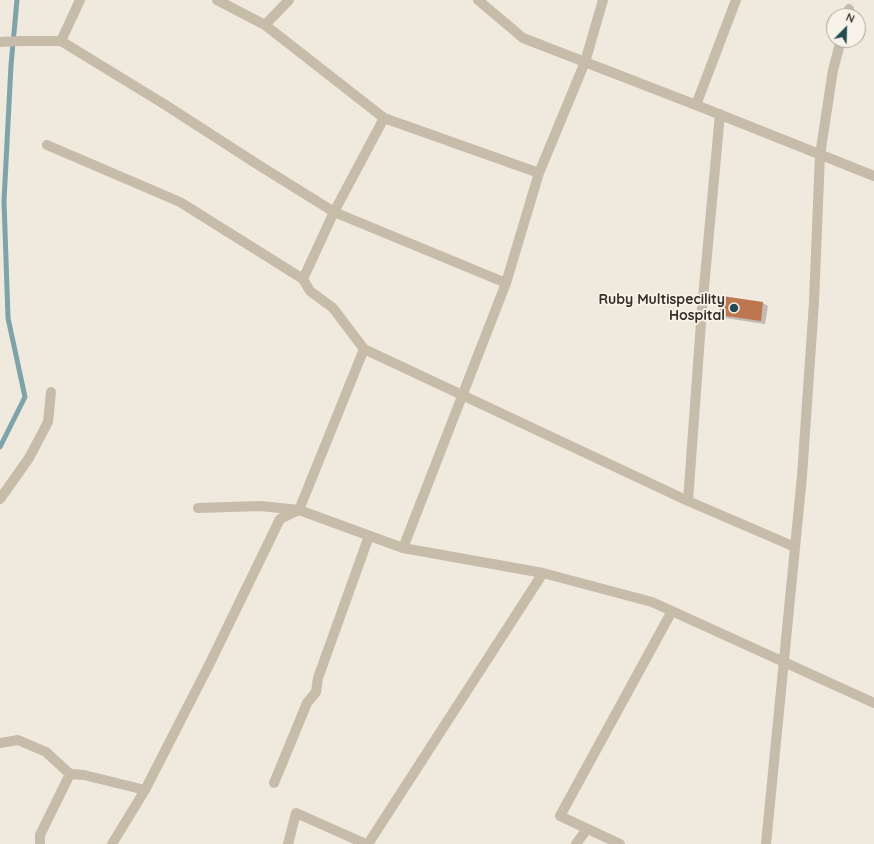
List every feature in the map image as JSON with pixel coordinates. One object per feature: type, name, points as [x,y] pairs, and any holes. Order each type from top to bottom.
[{"type":"street","points":[[62,42],[80,0]]},
{"type":"street","points":[[217,0],[265,25],[384,118],[539,173]]},
{"type":"street","points":[[265,25],[289,0]]},
{"type":"street","points":[[478,0],[523,38],[720,114],[874,176]]},
{"type":"street","points":[[403,548],[506,283],[539,173],[585,62],[603,0]]},
{"type":"street","points":[[696,105],[736,0]]},
{"type":"street","points":[[3,42],[20,40],[62,42],[164,104],[334,212],[506,283]]},
{"type":"street","points":[[766,844],[802,476],[814,302],[820,155],[833,70],[839,48]]},
{"type":"street","points":[[688,501],[702,310],[720,114]]},
{"type":"street","points":[[303,279],[334,212],[384,118]]},
{"type":"street","points":[[47,145],[180,202],[303,279],[310,291],[333,308],[364,349],[688,501],[795,547]]},
{"type":"street","points":[[112,844],[145,790],[210,663],[280,519],[299,510],[364,349]]},
{"type":"street","points":[[0,499],[29,458],[48,422],[51,392]]},
{"type":"street","points":[[198,508],[260,506],[299,510],[403,548],[543,573],[652,602],[874,703]]},
{"type":"street","points":[[274,783],[307,703],[316,692],[318,678],[369,536]]},
{"type":"street","points":[[288,844],[296,813],[367,844],[543,573]]},
{"type":"street","points":[[620,844],[560,816],[672,611]]},
{"type":"street","points":[[0,743],[18,740],[46,752],[70,774],[145,790]]},
{"type":"street","points":[[40,844],[40,835],[70,774]]},
{"type":"street","points":[[576,844],[588,829]]},
{"type":"building","points":[[722,296],[763,302],[761,321],[719,315]]},
{"type":"waterway","points":[[0,447],[25,397],[8,318],[4,201],[11,65],[17,0]]},
{"type":"place","name":"Ruby Multispecility Hospital","points":[[734,308]]}]
